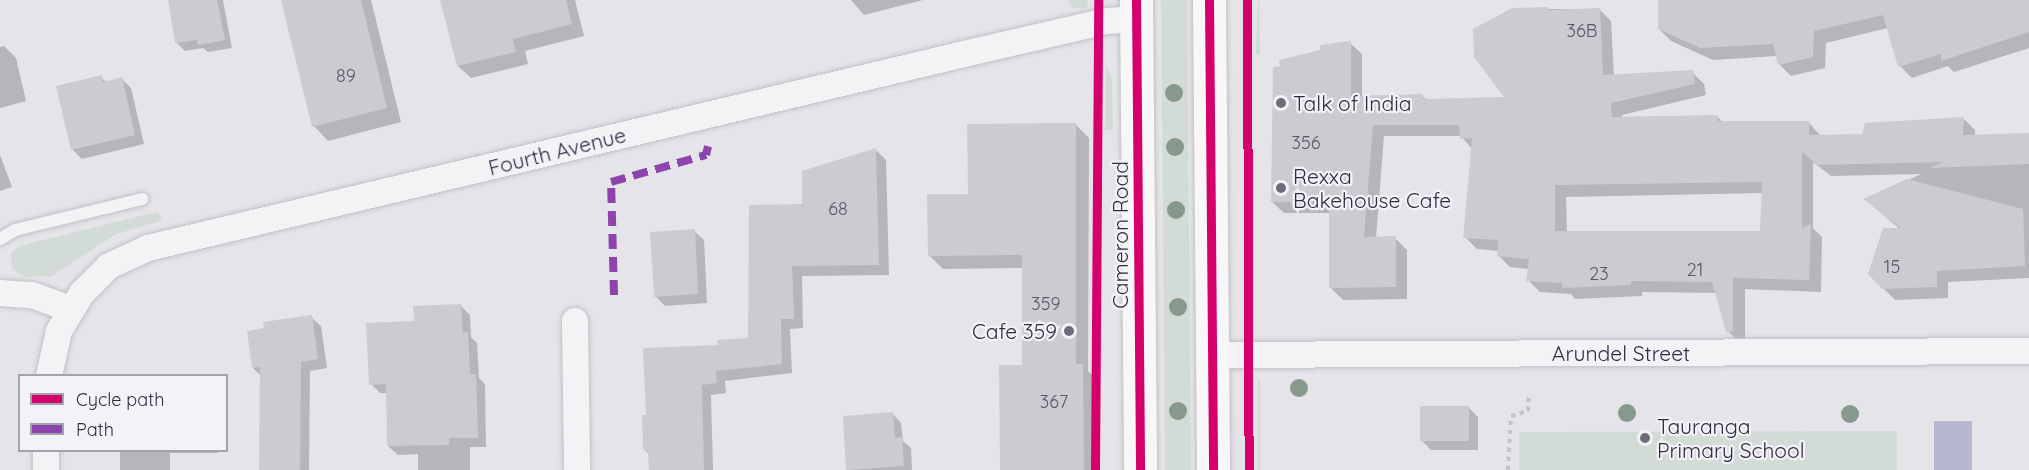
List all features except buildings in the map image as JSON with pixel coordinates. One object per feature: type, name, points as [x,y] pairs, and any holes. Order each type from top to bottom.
[{"type":"main road","points":[[1209,0],[1213,470]]},
{"type":"main road","name":"Cameron Road","points":[[1136,9],[1140,470]]},
{"type":"street","name":"Fourth Avenue","points":[[49,374],[53,348],[70,309],[109,266],[148,248],[1107,21],[1136,9]]},
{"type":"street","points":[[0,292],[39,297],[70,309]]},
{"type":"street","points":[[575,321],[577,470]]},
{"type":"street","name":"Arundel Street","points":[[1213,355],[2029,351]]},
{"type":"street","points":[[46,452],[46,470]]},
{"type":"lane","points":[[0,239],[15,230],[142,200]]},
{"type":"path","points":[[1508,470],[1511,416],[1528,411],[1529,394]]},
{"type":"shaded area","points":[[1068,0],[1088,0],[1087,8],[1073,8]]},
{"type":"shaded area","points":[[1161,0],[1187,0],[1191,470],[1165,470]]},
{"type":"shaded area","points":[[1258,0],[1260,55],[1256,55]]},
{"type":"shaded area","points":[[1106,65],[1112,79],[1113,130],[1105,130]]},
{"type":"shaded area","points":[[157,212],[162,218],[160,221],[116,234],[52,276],[25,277],[12,268],[11,253],[20,246]]},
{"type":"shaded area","points":[[1258,379],[1260,382],[1260,470],[1258,470]]},
{"type":"shaded area","points":[[1897,431],[1897,470],[1519,470],[1519,432]]},
{"type":"water","points":[[1934,421],[1972,421],[1972,470],[1934,470]]},
{"type":"marked path","points":[[614,295],[611,182],[706,155],[708,146]]},
{"type":"cycle path","points":[[1095,470],[1098,0]]},
{"type":"cycle path","points":[[1136,0],[1140,470]]},
{"type":"cycle path","points":[[1209,0],[1213,470]]},
{"type":"cycle path","points":[[1247,0],[1249,470]]},
{"type":"place","name":"Talk of India","points":[[1281,103]]},
{"type":"place","name":"Rexxa Bakehouse Cafe","points":[[1281,188]]},
{"type":"place","name":"Cafe 359","points":[[1069,331]]},
{"type":"place","name":"Tauranga Primary School","points":[[1645,438]]}]
